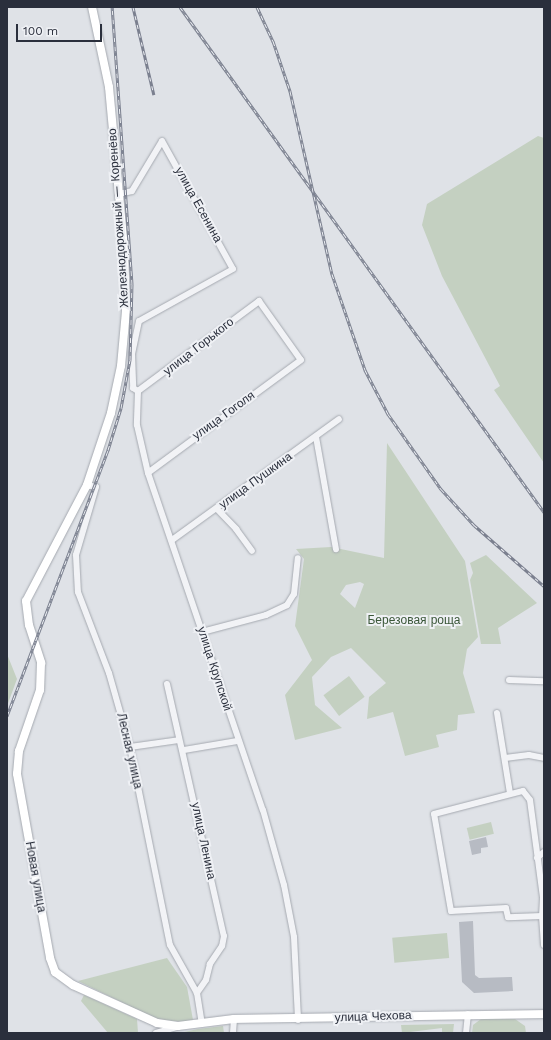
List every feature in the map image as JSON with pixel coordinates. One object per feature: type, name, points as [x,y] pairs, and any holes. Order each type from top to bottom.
[{"type":"main road","name":"Железнодорожный — Коренёво","points":[[38,650],[29,625],[26,601],[87,485],[111,413],[120,366],[126,296],[119,194],[109,87],[92,7]]},
{"type":"main road","name":"Новая улица","points":[[38,650],[40,690],[19,751],[17,774],[50,958],[60,977],[157,1023],[178,1026],[202,1023]]},
{"type":"main road","name":"улица Чехова","points":[[202,1023],[234,1019],[298,1020],[468,1014],[544,1014]]},
{"type":"street","name":"улица Есенина","points":[[119,194],[132,191],[162,140],[233,269],[139,321]]},
{"type":"street","name":"улица Горького","points":[[138,391],[259,301],[301,360]]},
{"type":"street","name":"улица Крупской","points":[[139,321],[132,353],[133,388],[138,391],[137,431],[148,473],[172,540],[237,741],[262,810],[284,885],[294,937],[298,1020]]},
{"type":"street","name":"улица Гоголя","points":[[148,473],[301,360]]},
{"type":"street","name":"улица Пушкина","points":[[172,540],[217,509],[339,419]]},
{"type":"street","points":[[316,437],[336,549]]},
{"type":"street","name":"Лесная улица","points":[[87,485],[96,487],[76,555],[78,592],[109,673],[130,747],[170,945],[197,993],[202,1023]]},
{"type":"street","points":[[217,509],[236,529],[252,551]]},
{"type":"street","points":[[202,632],[266,615],[287,605],[294,594],[298,558]]},
{"type":"street","points":[[509,680],[544,681]]},
{"type":"street","name":"улица Ленина","points":[[167,684],[179,740],[184,750],[224,936],[222,946],[210,964],[206,980],[197,993]]},
{"type":"street","points":[[497,713],[510,793]]},
{"type":"street","points":[[130,747],[179,740]]},
{"type":"street","points":[[184,750],[237,741]]},
{"type":"street","points":[[505,758],[529,755],[544,758]]},
{"type":"street","points":[[543,916],[508,917],[506,908],[451,910],[434,814],[510,793],[523,792],[530,800],[543,898],[544,945]]},
{"type":"street","points":[[537,858],[544,852]]},
{"type":"street","points":[[466,1033],[468,1014]]},
{"type":"street","points":[[233,1033],[234,1019]]},
{"type":"street","points":[[156,1033],[157,1023]]},
{"type":"street","name":"Новая улица","points":[[156,1033],[178,1026]]},
{"type":"green space","points":[[538,136],[544,138],[544,463],[494,390],[500,386],[442,276],[422,225],[427,204]]},
{"type":"green space","name":"Березовая роща","points":[[387,443],[465,561],[478,637],[467,649],[463,673],[475,713],[458,715],[457,730],[436,735],[439,747],[405,756],[393,712],[367,719],[369,697],[386,683],[351,648],[331,657],[312,677],[315,705],[342,728],[295,740],[285,695],[312,660],[295,626],[304,559],[296,549],[331,547],[384,558]],"holes":[[[360,582],[364,584],[355,608],[340,594],[346,585]]]},
{"type":"green space","points":[[486,555],[537,603],[498,628],[501,644],[481,644],[470,580],[473,573],[470,563]]},
{"type":"green space","points":[[7,654],[17,679],[7,706]]},
{"type":"green space","points":[[349,676],[365,697],[339,716],[323,695]]},
{"type":"green space","points":[[491,822],[494,834],[470,840],[467,828]]},
{"type":"green space","points":[[447,933],[449,958],[394,963],[392,938]]},
{"type":"green space","points":[[167,958],[187,987],[193,1020],[181,1022],[156,1019],[78,981]]},
{"type":"green space","points":[[84,995],[137,1019],[138,1033],[108,1033],[81,1001]]},
{"type":"green space","points":[[485,1016],[515,1019],[525,1026],[526,1033],[472,1033],[473,1025]]},
{"type":"green space","points":[[454,1024],[453,1033],[442,1033],[442,1028],[402,1033],[401,1025]]},
{"type":"green space","points":[[223,1026],[224,1033],[180,1033],[198,1029]]},
{"type":"building","points":[[486,837],[488,847],[481,848],[481,853],[472,855],[469,841]]},
{"type":"building","points":[[473,921],[475,975],[479,978],[512,977],[513,991],[474,993],[462,982],[459,922]]},
{"type":"railway","points":[[7,716],[108,450],[121,408],[130,360],[132,284],[112,7]]},
{"type":"railway","points":[[133,7],[154,95]]},
{"type":"railway","points":[[180,7],[544,512]]},
{"type":"railway","points":[[257,7],[273,41],[290,91],[332,274],[365,370],[388,414],[441,489],[474,525],[544,586]]}]
